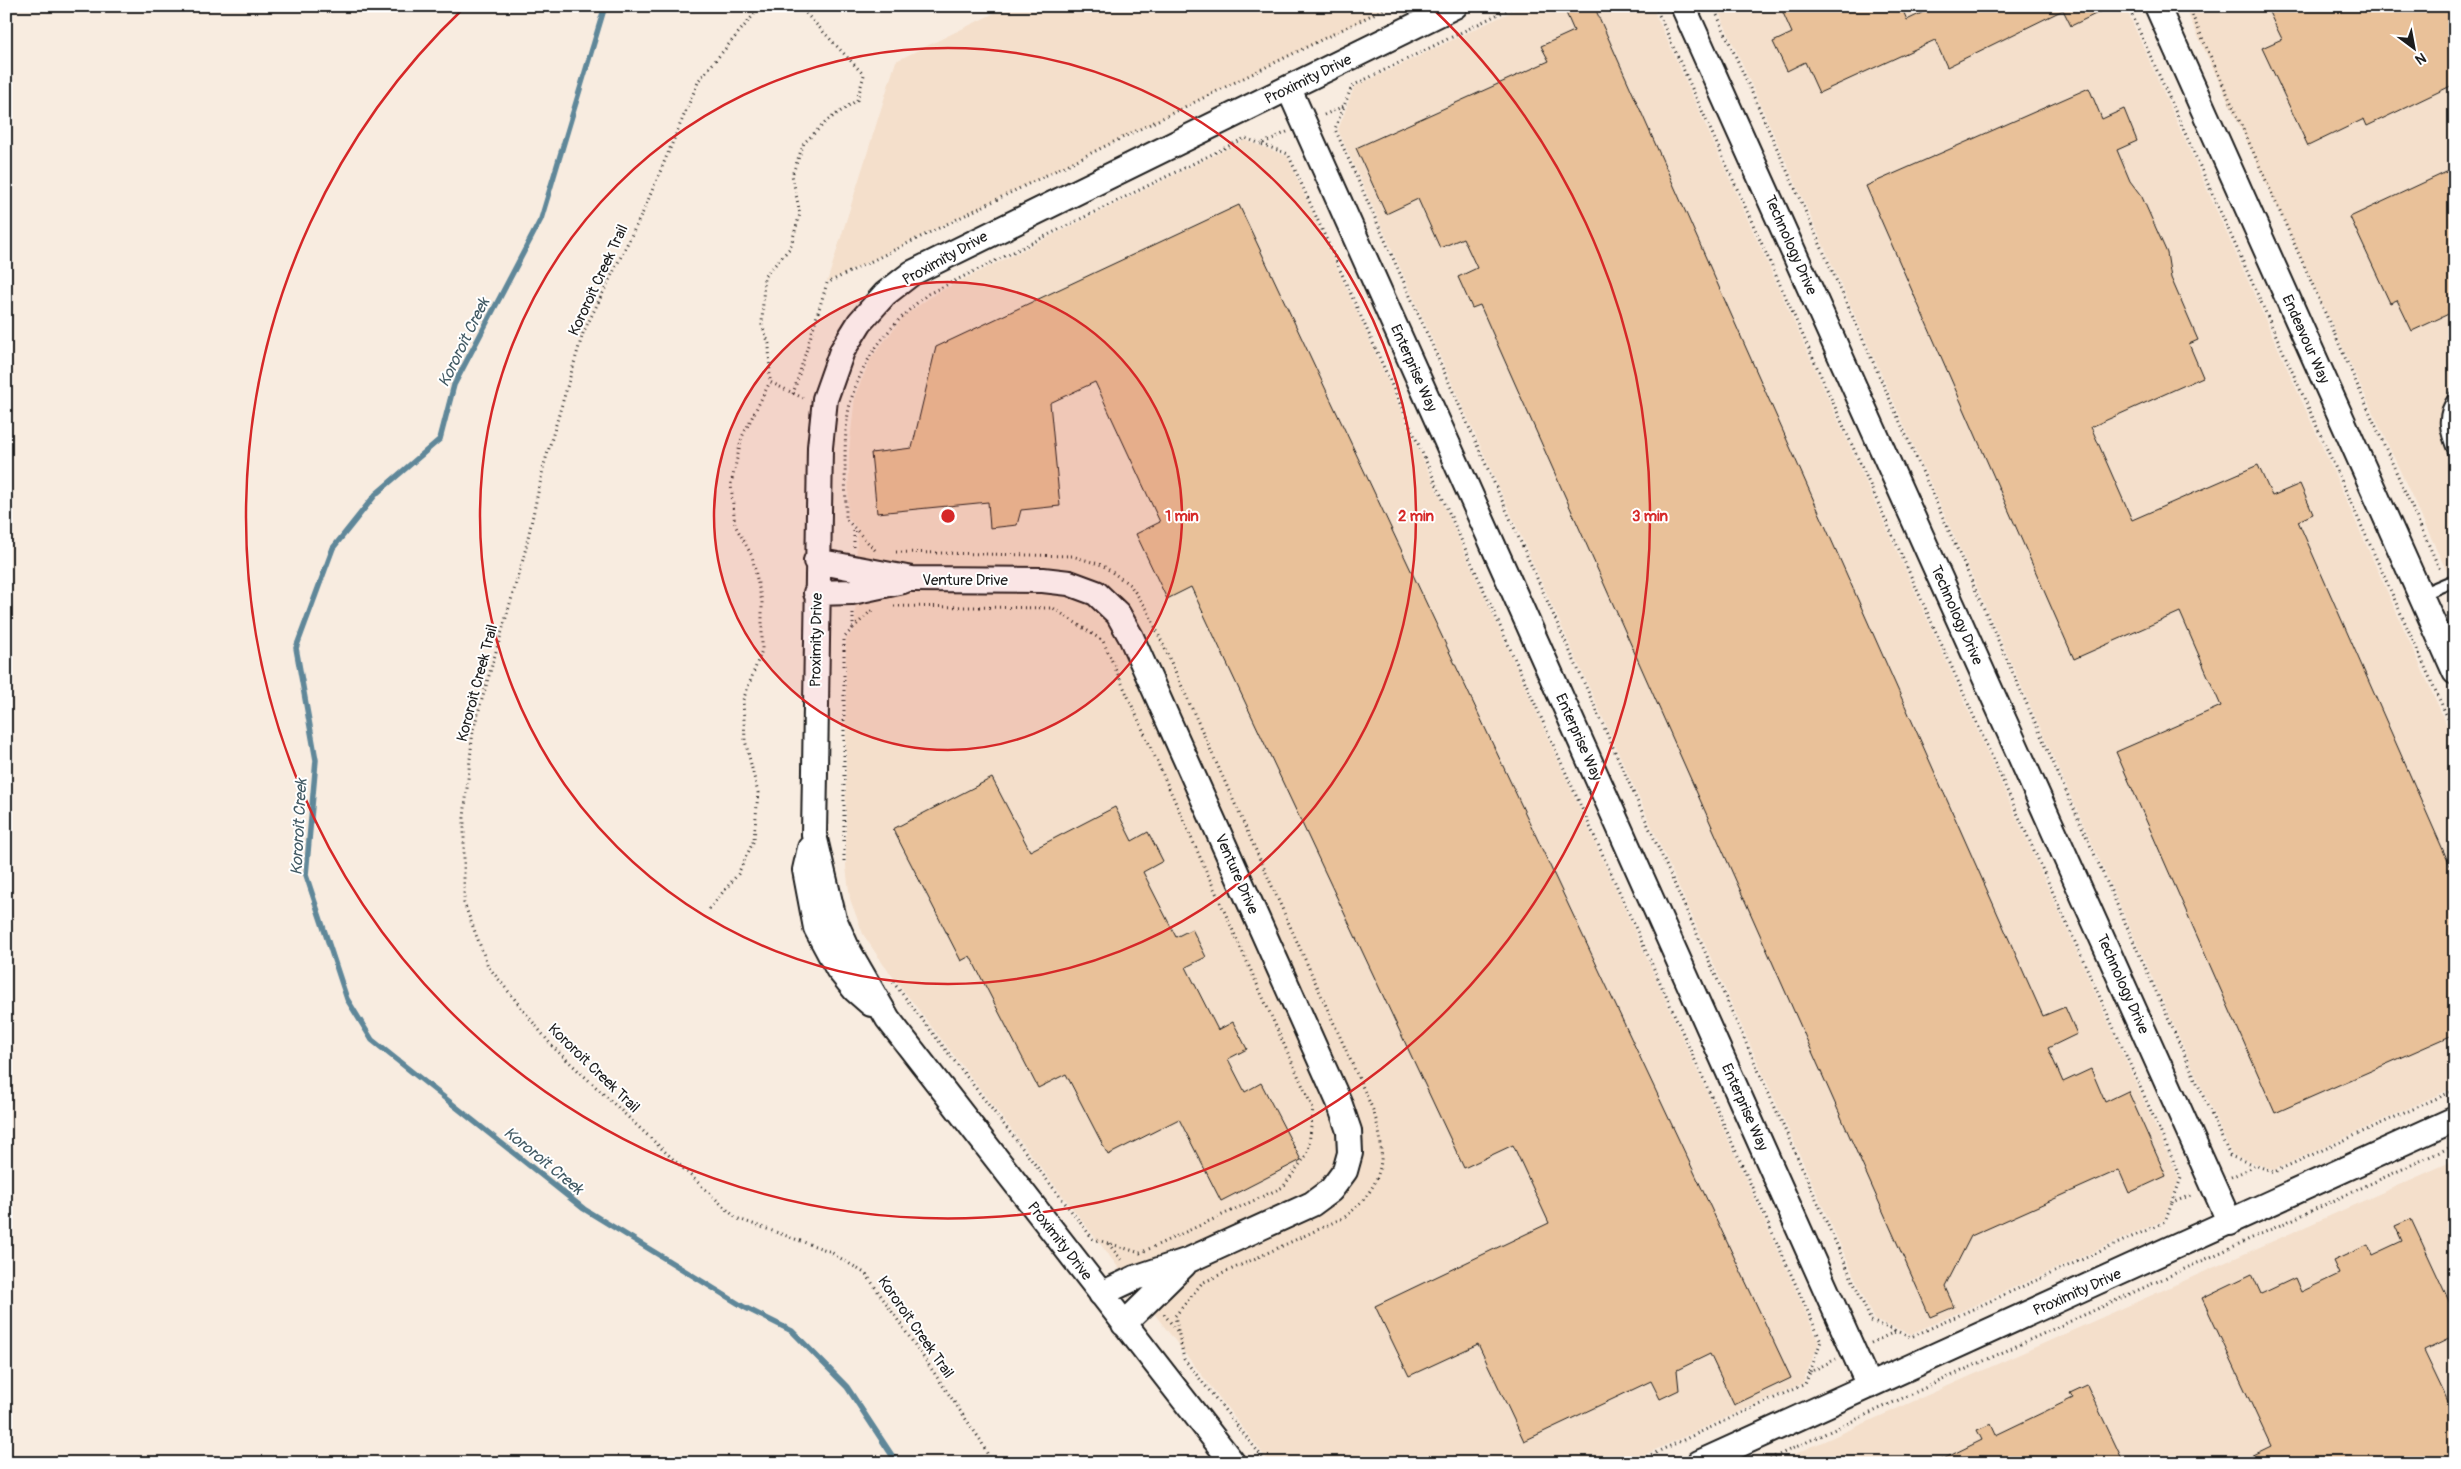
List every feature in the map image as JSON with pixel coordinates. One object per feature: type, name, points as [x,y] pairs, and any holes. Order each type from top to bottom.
[{"type":"street","name":"Proximity Drive","points":[[1233,1463],[888,1019],[848,950],[834,919],[814,835],[816,562],[820,447],[824,399],[842,352],[860,322],[885,294],[912,273],[1456,6]]},
{"type":"street","name":"Technology Drive","points":[[1683,6],[2230,1223]]},
{"type":"street","name":"Endeavour Way","points":[[2157,6],[2455,672]]},
{"type":"street","name":"Enterprise Way","points":[[1289,89],[1869,1386]]},
{"type":"street","name":"Venture Drive","points":[[816,562],[853,567],[912,579],[1043,580],[1069,583],[1096,593],[1118,614],[1131,637],[1339,1102],[1349,1131],[1350,1153],[1345,1171],[1331,1190],[1312,1204],[1189,1260],[1135,1278],[1101,1294]]},
{"type":"street","name":"Venture Drive","points":[[816,593],[852,592],[912,579]]},
{"type":"street","name":"Proximity Drive","points":[[1699,1463],[2455,1119]]},
{"type":"street","name":"Venture Drive","points":[[1124,1324],[1189,1260]]},
{"type":"lane","points":[[2455,396],[2447,407],[2445,420],[2446,431],[2455,453]]},
{"type":"lane","points":[[2420,595],[2450,582]]},
{"type":"path","name":"Kororoit Creek Trail","points":[[761,6],[699,80],[643,212],[583,333],[544,465],[524,556],[473,730],[464,818],[464,903],[488,966],[522,1010],[552,1046],[696,1182],[736,1218],[829,1251],[866,1274],[981,1441],[992,1463]]},
{"type":"path","points":[[709,909],[738,874],[754,840],[758,793],[745,740],[743,700],[762,650],[762,602],[752,556],[735,524],[731,484],[742,437],[770,382],[769,344],[762,325],[764,278],[790,248],[800,214],[792,175],[804,143],[828,120],[857,100],[864,75],[799,6]]},
{"type":"path","points":[[1515,6],[1352,86],[1335,129],[1871,1321],[1911,1337],[2165,1222],[2181,1178],[1655,6]]},
{"type":"path","points":[[1713,6],[2230,1156],[2274,1172],[2455,1090]]},
{"type":"path","points":[[2128,6],[2455,734]]},
{"type":"path","points":[[2188,6],[2450,582]]},
{"type":"path","points":[[878,552],[846,519],[850,406],[866,362],[883,336],[904,313],[928,294],[1245,138],[1261,144]]},
{"type":"path","points":[[770,382],[803,398],[824,399]]},
{"type":"path","points":[[853,567],[854,527]]},
{"type":"path","points":[[888,552],[1072,556],[1102,565],[1130,585],[1147,609],[1373,1110],[1381,1136],[1382,1163],[1374,1186],[1360,1205],[1345,1217],[1202,1283],[1175,1316],[1184,1359],[1267,1463]]},
{"type":"path","points":[[852,592],[853,628]]},
{"type":"path","points":[[844,869],[844,638],[876,606]]},
{"type":"path","points":[[886,606],[1053,608],[1103,641],[1313,1109],[1308,1153],[1283,1187],[1140,1253],[1093,1239],[890,978]]},
{"type":"path","points":[[1762,1463],[2455,1145]]},
{"type":"path","points":[[2172,1203],[2256,1166]]},
{"type":"path","points":[[1108,1243],[1135,1278]]},
{"type":"path","points":[[1150,1297],[1178,1333]]},
{"type":"path","points":[[1632,1463],[1805,1384],[1810,1372]]},
{"type":"shaded area","points":[[1009,6],[1391,6],[827,282],[896,61]]},
{"type":"shaded area","points":[[1523,6],[1652,6],[2179,1179],[2164,1220],[1911,1334],[1874,1320],[1338,130],[1354,87]]},
{"type":"shaded area","points":[[1716,6],[2125,6],[2455,743],[2455,1087],[2274,1170],[2232,1155]]},
{"type":"shaded area","points":[[2184,6],[2455,6],[2455,589]]},
{"type":"shaded area","points":[[1245,140],[1287,156],[1819,1342],[1803,1383],[1626,1463],[1270,1463],[883,964],[863,934],[850,899],[846,867],[846,639],[855,629],[857,528],[848,518],[849,451],[855,395],[871,358],[904,316],[936,293]]},
{"type":"shaded area","points":[[2455,1160],[2455,1463],[1775,1463]]},
{"type":"building","points":[[1563,6],[1594,6],[2043,1016],[2065,1007],[2077,1034],[2048,1048],[2063,1082],[2091,1069],[2105,1102],[2128,1091],[2166,1176],[2129,1193],[2119,1170],[1971,1236],[1945,1287],[1954,1307],[1930,1317],[1480,305],[1472,308],[1458,277],[1477,268],[1463,238],[1440,248],[1418,199],[1386,214],[1356,148],[1549,61],[1541,46],[1574,31]]},
{"type":"building","points":[[1780,6],[1901,6],[1907,20],[1936,6],[2112,6],[2071,26],[2063,10],[1947,67],[1935,40],[1819,93],[1805,62],[1787,71],[1773,42],[1792,33]]},
{"type":"building","points":[[2266,6],[2455,6],[2455,84],[2367,126],[2364,119],[2308,146],[2262,48],[2282,39]]},
{"type":"building","points":[[2089,88],[2102,119],[2124,109],[2137,141],[2117,150],[2130,181],[2142,197],[2167,253],[2171,278],[2198,340],[2189,344],[2203,377],[2091,427],[2132,520],[2258,465],[2272,496],[2300,484],[2313,514],[2298,521],[2455,877],[2455,1034],[2275,1113],[2116,752],[2221,706],[2180,612],[2074,659],[1866,186]]},
{"type":"building","points":[[2455,168],[2455,311],[2412,331],[2397,300],[2390,303],[2350,217]]},
{"type":"building","points":[[1239,205],[1791,1378],[1734,1405],[1710,1354],[1677,1370],[1679,1390],[1660,1399],[1651,1381],[1524,1441],[1478,1344],[1409,1376],[1375,1306],[1549,1223],[1513,1145],[1464,1168],[1191,587],[1167,599],[1136,534],[1160,522],[1095,382],[1050,403],[1060,506],[1021,510],[1017,525],[990,528],[988,502],[877,513],[871,453],[912,448],[936,347]]},
{"type":"building","points":[[992,778],[1030,851],[1115,807],[1132,841],[1148,832],[1163,861],[1143,872],[1176,937],[1192,929],[1206,957],[1186,967],[1218,1030],[1233,1022],[1247,1049],[1228,1059],[1245,1092],[1261,1083],[1301,1160],[1221,1201],[1179,1119],[1108,1155],[1066,1074],[1038,1088],[970,956],[961,961],[893,829]]},
{"type":"building","points":[[2411,1219],[2455,1314],[2455,1336],[2424,1351],[2455,1416],[2455,1463],[2236,1463],[2271,1446],[2202,1298],[2252,1274],[2261,1294],[2295,1278],[2301,1292],[2339,1274],[2333,1261],[2368,1245],[2372,1255],[2402,1241],[2395,1226]]},
{"type":"building","points":[[2087,1385],[2124,1463],[1935,1463],[1982,1440],[1977,1430],[1991,1424],[1996,1435],[2073,1398],[2070,1393]]},
{"type":"waterway","name":"Kororoit Creek","points":[[605,6],[541,219],[454,385],[440,439],[376,494],[333,548],[296,648],[316,760],[306,875],[347,999],[372,1040],[584,1209],[744,1307],[792,1331],[847,1387],[897,1463]]}]
